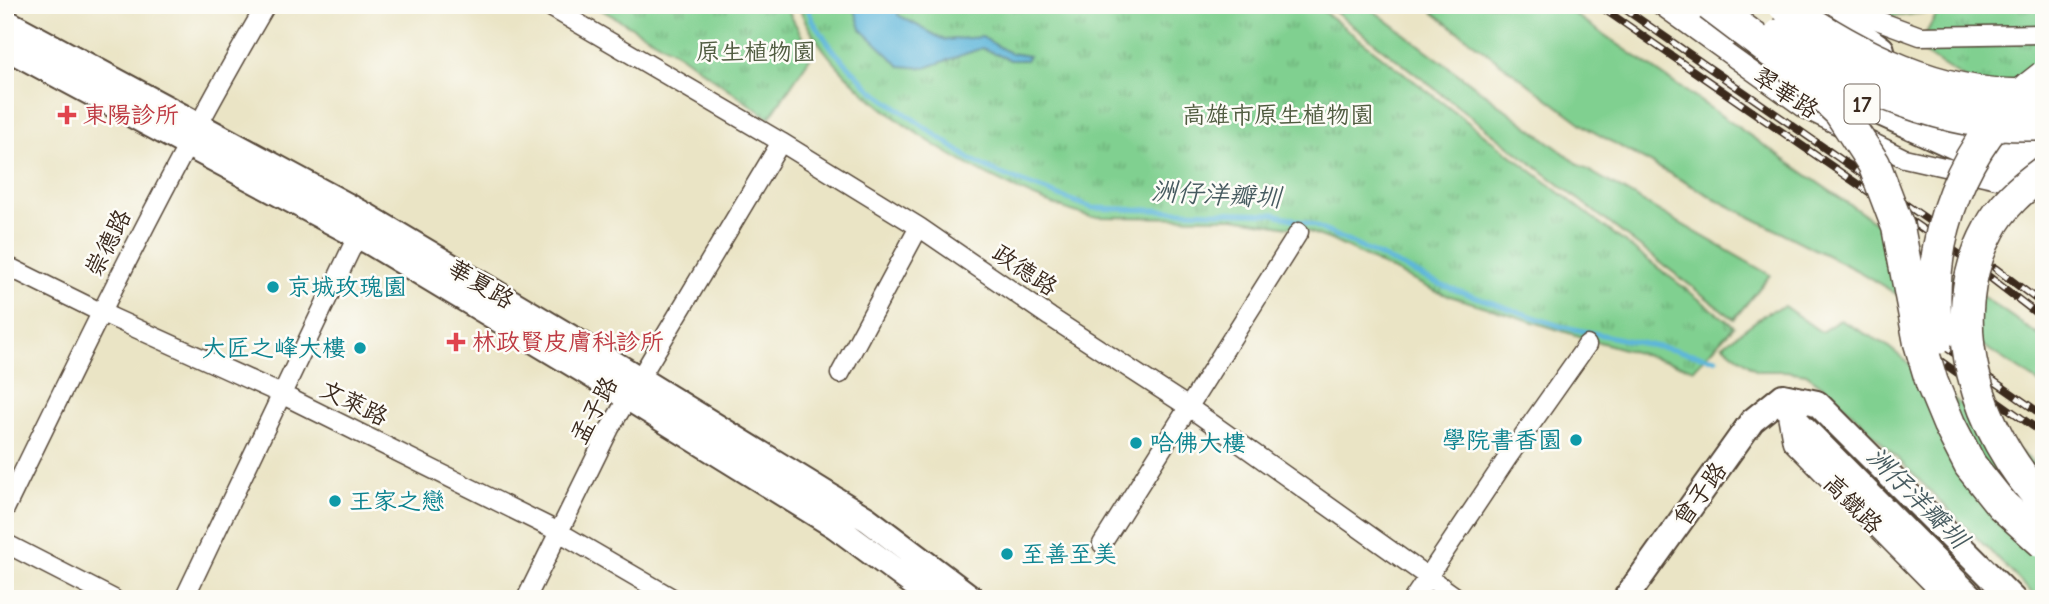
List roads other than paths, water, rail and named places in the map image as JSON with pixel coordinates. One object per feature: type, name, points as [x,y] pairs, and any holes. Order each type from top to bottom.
[{"type":"highway","points":[[1710,5],[1796,70],[1840,112],[1874,164],[1898,228],[1920,343],[1932,383],[1949,424],[1970,465],[2002,505],[2044,543]]},
{"type":"highway","points":[[1739,5],[1805,53],[1894,98],[1970,118],[2029,125],[2044,124]]},
{"type":"highway","points":[[1784,5],[1870,58],[1918,78],[1963,89],[2011,96],[2044,94]]},
{"type":"highway","points":[[2044,77],[2002,112],[1959,182],[1947,212],[1938,248],[1933,306],[1938,347],[1951,393],[1964,425],[1974,444],[2011,495],[2044,524]]},
{"type":"highway","points":[[2044,172],[2022,187],[1988,230],[1972,278],[1968,334],[1972,369],[1985,412],[2014,468],[2044,502]]},
{"type":"main road","name":"翠華路","points":[[1689,5],[1764,59],[2044,185]]},
{"type":"main road","name":"17","points":[[1819,5],[2006,140],[2044,155]]},
{"type":"street","name":"崇德路","points":[[5,509],[100,312],[192,133],[266,5]]},
{"type":"street","name":"政德路","points":[[547,5],[781,142],[919,227],[1190,408],[1459,599]]},
{"type":"street","name":"翠華路","points":[[1660,5],[1805,109],[1904,158],[2044,191]]},
{"type":"street","points":[[1836,5],[1920,36],[2044,34]]},
{"type":"street","name":"華夏路","points":[[5,21],[192,133],[362,226],[633,388],[867,519],[973,599]]},
{"type":"street","name":"華夏路","points":[[5,47],[192,133]]},
{"type":"street","name":"孟子路","points":[[526,599],[633,388],[781,142]]},
{"type":"street","points":[[184,599],[362,226]]},
{"type":"street","points":[[840,374],[919,227]]},
{"type":"street","points":[[1102,544],[1299,232]]},
{"type":"street","name":"文萊路","points":[[5,265],[100,312],[281,394],[559,532],[674,599]]},
{"type":"street","points":[[1413,599],[1587,345]]},
{"type":"street","name":"華夏路","points":[[633,388],[835,526],[934,599]]},
{"type":"street","name":"曾子路","points":[[1625,599],[1752,422],[1783,396]]},
{"type":"street","name":"高鐵路","points":[[1783,396],[1792,442],[1947,599]]},
{"type":"street","name":"高鐵路","points":[[1783,396],[1798,422],[1973,599]]},
{"type":"street","name":"高鐵路","points":[[1783,396],[1817,403],[2013,599]]},
{"type":"street","points":[[5,543],[114,599]]},
{"type":"water","points":[[899,5],[898,15],[944,40],[982,37],[1010,53],[1029,56],[1026,60],[1010,60],[982,48],[925,68],[900,66],[861,29],[854,7]]},
{"type":"waterway","name":"洲仔洋瓣圳","points":[[807,5],[812,20],[834,51],[872,90],[970,159],[993,171],[1092,208],[1275,214],[1313,225],[1441,285],[1560,326],[1716,359]]},
{"type":"waterway","name":"洲仔洋瓣圳","points":[[1979,589],[1989,599]]},
{"type":"railway","points":[[1598,5],[1966,259],[2044,319]]},
{"type":"railway","points":[[1619,5],[1941,229]]},
{"type":"railway","points":[[1995,268],[2044,305]]},
{"type":"railway","points":[[1938,342],[2044,416]]},
{"type":"railway","points":[[1932,355],[2044,434]]},
{"type":"place","name":"東陽診所","points":[[67,115]]},
{"type":"place","name":"京城玫瑰園","points":[[273,287]]},
{"type":"place","name":"林政賢皮膚科診所","points":[[456,342]]},
{"type":"place","name":"大匠之峰大樓","points":[[360,348]]},
{"type":"place","name":"學院書香園","points":[[1576,440]]},
{"type":"place","name":"哈佛大樓","points":[[1136,443]]},
{"type":"place","name":"王家之戀","points":[[335,501]]},
{"type":"place","name":"至善至美","points":[[1007,554]]},
{"type":"park label","name":"原生植物園","points":[[756,52]]},
{"type":"park label","name":"高雄市原生植物園","points":[[1278,115]]}]
